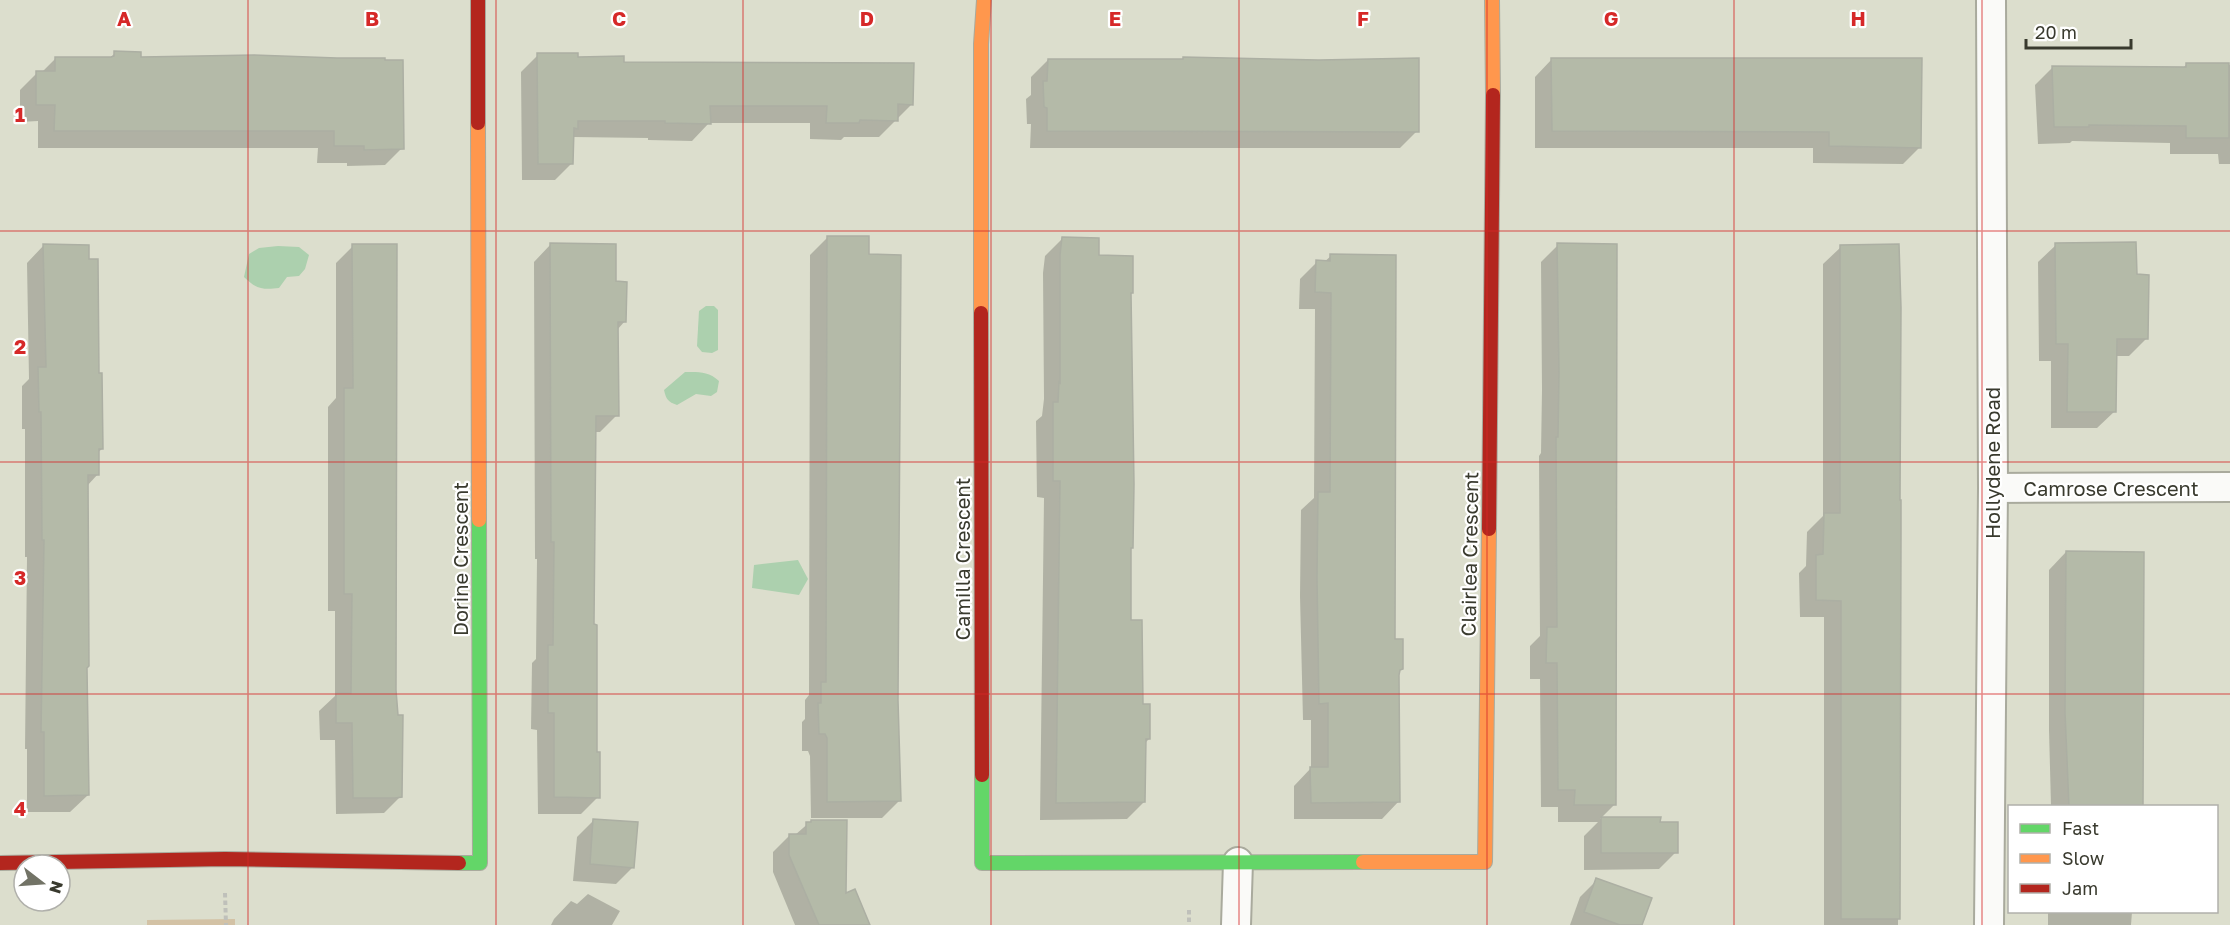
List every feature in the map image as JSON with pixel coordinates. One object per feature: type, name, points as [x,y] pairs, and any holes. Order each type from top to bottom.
[{"type":"street","name":"Dorine Crescent","points":[[0,863],[225,859],[480,863],[478,0]]},
{"type":"street","name":"Camilla Crescent","points":[[984,0],[981,44],[982,863],[1238,862]]},
{"type":"street","name":"Clairlea Crescent","points":[[1238,862],[1485,862],[1494,56],[1492,0]]},
{"type":"street","name":"Hollydene Road","points":[[1989,925],[1993,489],[1991,0]]},
{"type":"street","name":"Camrose Crescent","points":[[1993,489],[2230,487]]},
{"type":"street","points":[[1236,925],[1238,862]]},
{"type":"path","points":[[1189,910],[1189,925]]},
{"type":"shaded area","points":[[299,247],[309,255],[305,269],[299,276],[287,277],[279,288],[260,288],[252,284],[244,277],[249,254],[259,248]]},
{"type":"shaded area","points":[[706,306],[714,306],[718,310],[718,350],[712,353],[702,352],[697,346],[699,311]]},
{"type":"shaded area","points":[[685,372],[711,375],[719,381],[717,392],[711,396],[696,394],[677,405],[671,403],[664,390]]},
{"type":"shaded area","points":[[798,560],[808,579],[799,595],[752,588],[754,565]]},
{"type":"shaded area","points":[[235,919],[235,925],[147,925],[147,920]]},
{"type":"building","points":[[114,51],[141,52],[141,57],[254,55],[403,60],[404,149],[364,150],[364,146],[334,146],[334,131],[54,131],[55,105],[36,105],[36,71],[55,71],[55,57],[111,57],[114,56]]},
{"type":"building","points":[[537,53],[578,53],[578,57],[624,56],[624,62],[914,63],[913,105],[898,104],[898,121],[860,120],[859,123],[826,123],[827,106],[710,106],[711,124],[665,123],[665,121],[578,121],[578,129],[574,128],[573,164],[538,164]]},
{"type":"building","points":[[1183,57],[1319,60],[1419,58],[1419,132],[1047,131],[1047,108],[1044,107],[1043,81],[1047,81],[1048,59],[1183,59]]},
{"type":"building","points":[[1551,58],[1922,58],[1921,148],[1829,146],[1829,132],[1552,131]]},
{"type":"building","points":[[2186,63],[2229,63],[2229,138],[2186,138],[2186,126],[2054,127],[2052,66],[2186,67]]},
{"type":"building","points":[[827,236],[869,236],[869,254],[901,255],[898,700],[901,801],[827,802],[827,738],[825,734],[819,734],[818,703],[821,703],[821,682],[826,682]]},
{"type":"building","points":[[1062,237],[1099,238],[1099,255],[1133,256],[1133,293],[1131,293],[1134,484],[1131,620],[1142,620],[1143,704],[1150,704],[1150,739],[1146,739],[1145,802],[1056,803],[1060,481],[1053,481],[1053,402],[1058,402],[1060,383]]},
{"type":"building","points":[[2136,242],[2137,274],[2149,275],[2148,339],[2117,339],[2116,412],[2067,412],[2068,344],[2056,344],[2055,243]]},
{"type":"building","points":[[550,243],[616,244],[616,281],[627,282],[626,322],[618,322],[619,416],[596,416],[594,624],[597,625],[597,752],[600,752],[600,798],[554,797],[554,713],[548,713],[548,645],[553,645],[554,542],[551,542]]},
{"type":"building","points":[[1557,243],[1617,244],[1616,805],[1574,805],[1575,790],[1558,790],[1557,663],[1546,663],[1547,627],[1557,627],[1556,437],[1558,437],[1559,372]]},
{"type":"building","points":[[43,244],[89,245],[89,259],[98,259],[99,373],[102,373],[103,449],[99,449],[99,475],[88,475],[89,795],[44,796],[44,732],[41,732],[44,540],[42,540],[41,412],[39,412],[38,367],[46,367]]},
{"type":"building","points":[[352,244],[397,244],[396,690],[398,715],[403,715],[402,797],[395,798],[353,798],[352,723],[336,723],[336,693],[351,693],[352,594],[344,594],[344,388],[353,388]]},
{"type":"building","points":[[1899,244],[1901,308],[1900,919],[1841,919],[1841,601],[1816,600],[1816,555],[1823,554],[1824,513],[1840,513],[1840,245]]},
{"type":"building","points":[[1330,254],[1396,255],[1395,639],[1403,639],[1403,669],[1400,670],[1399,675],[1400,802],[1311,803],[1310,767],[1328,767],[1328,703],[1319,704],[1317,578],[1318,492],[1330,492],[1331,293],[1315,292],[1316,260],[1330,261]]},
{"type":"building","points":[[2066,551],[2144,552],[2143,805],[2069,805],[2065,712]]},
{"type":"building","points":[[1601,817],[1661,817],[1660,822],[1678,822],[1678,853],[1601,853]]},
{"type":"building","points":[[593,819],[638,822],[634,868],[590,864]]},
{"type":"building","points":[[811,820],[847,820],[846,893],[855,889],[870,925],[819,925],[789,855],[789,834],[806,834],[806,822],[811,822]]},
{"type":"building","points":[[1596,878],[1652,898],[1642,925],[1620,925],[1584,912]]},
{"type":"traffic: fast","points":[[459,863],[480,863],[479,520]]},
{"type":"traffic: fast","points":[[982,775],[982,863],[1363,862]]},
{"type":"traffic: slow","points":[[981,313],[981,44],[984,0]]},
{"type":"traffic: slow","points":[[1492,0],[1493,95]]},
{"type":"traffic: slow","points":[[478,123],[479,520]]},
{"type":"traffic: slow","points":[[1363,862],[1485,862],[1489,529]]},
{"type":"traffic: jam","points":[[478,0],[478,123]]},
{"type":"traffic: jam","points":[[1489,529],[1493,95]]},
{"type":"traffic: jam","points":[[981,313],[982,775]]},
{"type":"traffic: jam","points":[[0,863],[225,859],[459,863]]}]
